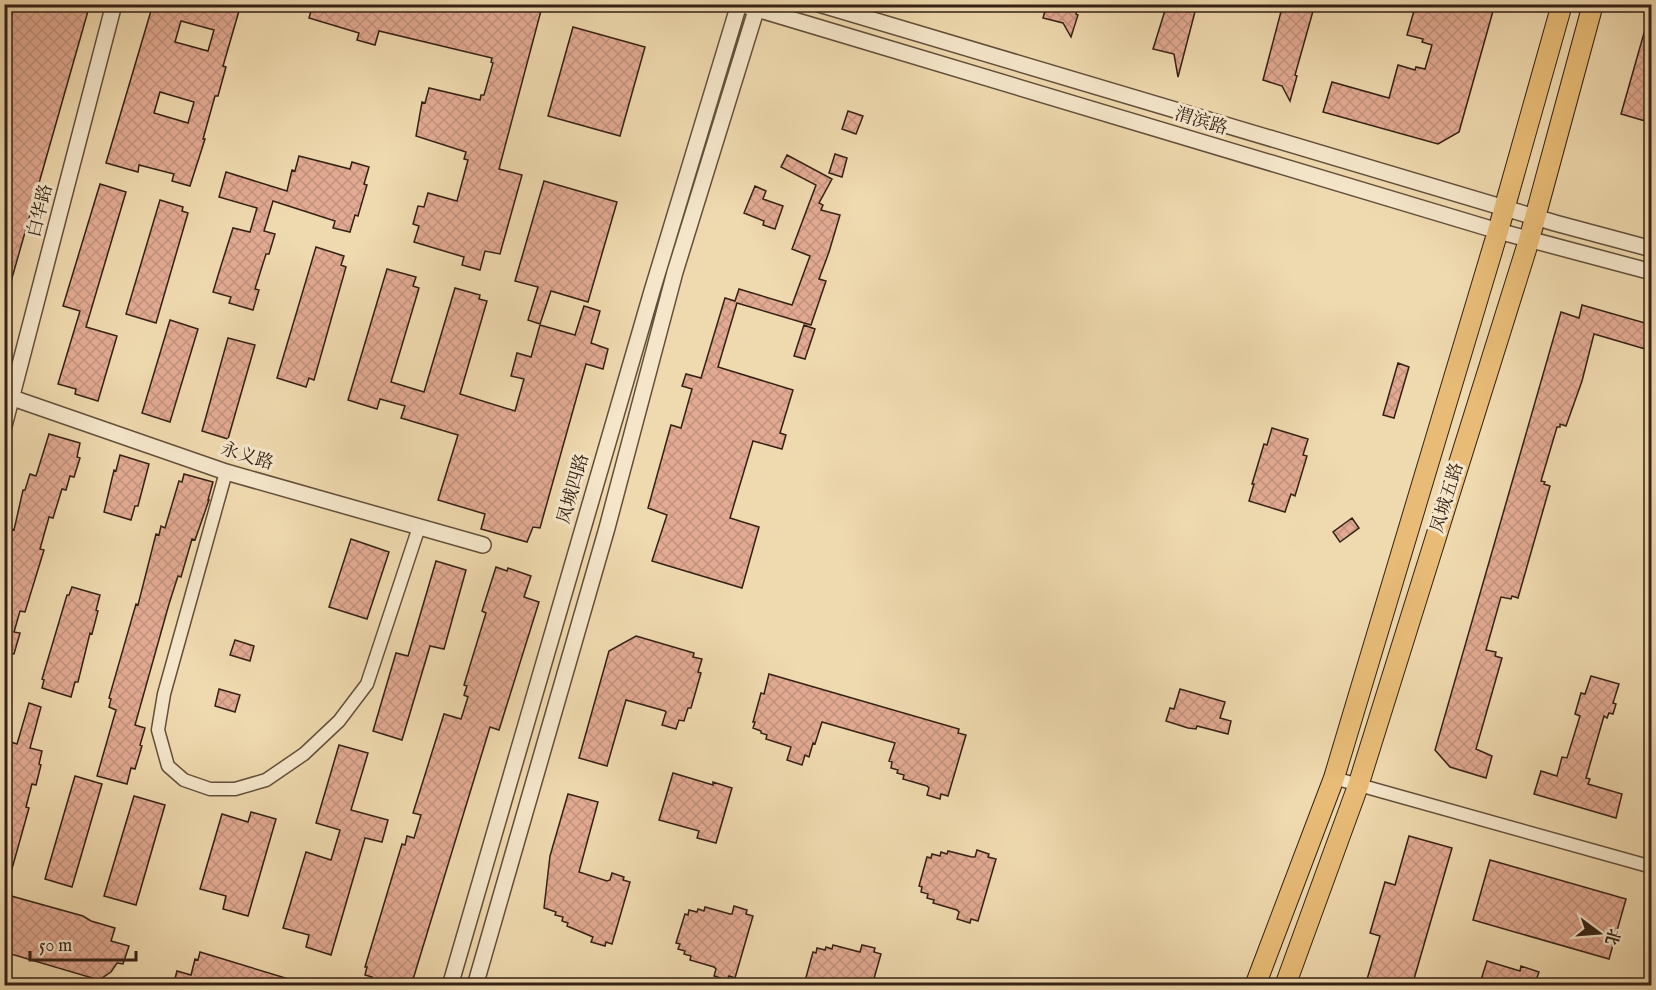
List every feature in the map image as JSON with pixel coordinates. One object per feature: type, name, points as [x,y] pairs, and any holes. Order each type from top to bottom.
[{"type":"main road","name":"凤城五路","points":[[1255,986],[1334,778],[1498,231],[1562,4]]},
{"type":"main road","name":"凤城五路","points":[[1285,986],[1358,786],[1529,240],[1593,4]]},
{"type":"street","name":"白华路","points":[[4,426],[9,396],[114,4]]},
{"type":"street","name":"渭滨路","points":[[819,4],[1504,208],[1652,249]]},
{"type":"street","name":"渭滨路","points":[[749,6],[1498,231],[1652,272]]},
{"type":"street","name":"凤城四路","points":[[450,986],[652,291],[749,6]]},
{"type":"street","points":[[476,986],[608,528],[675,272],[749,6]]},
{"type":"street","name":"永义路","points":[[9,396],[226,472],[483,545]]},
{"type":"street","points":[[226,472],[164,694],[158,730],[168,766],[184,780],[210,789],[235,789],[266,780],[304,754],[339,721],[367,684],[419,527]]},
{"type":"street","points":[[1334,778],[1652,867]]},
{"type":"building","points":[[15,4],[90,4],[8,292],[4,291],[4,193],[9,179],[4,178],[4,15],[11,17]]},
{"type":"building","points":[[153,4],[241,4],[223,66],[226,67],[218,96],[215,96],[203,139],[205,139],[190,186],[172,181],[174,174],[139,165],[138,172],[106,163]],"holes":[[[181,21],[214,30],[208,51],[175,42]],[[160,92],[194,102],[188,123],[154,113]]]},
{"type":"building","points":[[313,4],[534,4],[542,7],[499,169],[522,175],[500,254],[485,251],[480,270],[462,265],[464,257],[414,242],[419,226],[413,224],[418,206],[424,207],[428,193],[457,201],[468,160],[464,159],[466,152],[416,136],[422,102],[425,103],[429,88],[480,100],[481,95],[484,95],[493,63],[492,58],[379,31],[375,45],[357,40],[359,33],[309,18]]},
{"type":"building","points":[[1047,4],[1078,4],[1076,14],[1078,15],[1071,37],[1063,23],[1043,18]]},
{"type":"building","points":[[1167,4],[1197,4],[1178,77],[1174,54],[1153,49]]},
{"type":"building","points":[[1283,4],[1315,4],[1290,101],[1282,86],[1263,80]]},
{"type":"building","points":[[1416,4],[1495,4],[1459,132],[1438,144],[1323,112],[1332,82],[1389,98],[1398,65],[1415,70],[1416,67],[1425,69],[1432,45],[1422,42],[1423,39],[1407,35]]},
{"type":"building","points":[[1648,19],[1652,19],[1652,123],[1621,114]]},
{"type":"building","points":[[573,27],[645,47],[620,136],[548,116]]},
{"type":"building","points":[[848,111],[863,116],[856,134],[842,129]]},
{"type":"building","points":[[835,154],[847,158],[842,177],[829,173]]},
{"type":"building","points":[[787,155],[832,179],[819,203],[823,205],[821,210],[840,215],[819,279],[826,281],[811,325],[737,303],[718,367],[793,390],[780,433],[786,435],[782,449],[753,441],[730,518],[759,527],[742,588],[652,561],[667,515],[648,508],[671,425],[681,428],[692,389],[682,386],[686,374],[701,378],[725,298],[735,301],[739,289],[792,305],[810,256],[792,249],[816,185],[781,167]]},
{"type":"building","points":[[299,156],[350,169],[352,162],[369,167],[364,184],[367,185],[358,216],[355,215],[350,232],[333,228],[335,221],[273,201],[264,231],[275,234],[255,289],[259,290],[253,310],[229,303],[231,297],[213,292],[233,228],[250,232],[257,208],[219,197],[226,172],[287,191],[292,170],[295,171]]},
{"type":"building","points":[[544,181],[617,202],[588,302],[551,291],[540,324],[528,320],[538,287],[515,281]]},
{"type":"building","points":[[100,184],[126,192],[86,327],[117,336],[98,401],[75,394],[76,389],[58,384],[80,311],[63,306]]},
{"type":"building","points":[[755,186],[766,191],[763,199],[783,206],[775,229],[763,225],[764,221],[744,213]]},
{"type":"building","points":[[160,200],[183,207],[182,211],[188,213],[156,323],[126,314]]},
{"type":"building","points":[[316,247],[344,256],[341,265],[346,267],[314,380],[309,378],[306,387],[277,378]]},
{"type":"building","points":[[387,269],[416,277],[413,286],[419,288],[391,382],[424,392],[455,288],[480,295],[479,299],[487,301],[460,394],[515,411],[524,379],[511,376],[517,353],[531,357],[540,325],[575,335],[584,306],[600,311],[591,343],[608,349],[603,369],[586,364],[540,528],[533,527],[527,542],[481,529],[485,514],[438,500],[458,435],[401,418],[405,406],[380,399],[377,409],[348,400]]},
{"type":"building","points":[[1582,305],[1652,325],[1652,351],[1594,334],[1582,381],[1566,426],[1560,424],[1560,427],[1557,427],[1541,481],[1550,486],[1518,598],[1501,597],[1486,650],[1496,652],[1495,656],[1502,658],[1476,749],[1492,756],[1486,778],[1450,767],[1435,750],[1561,312],[1579,318]]},
{"type":"building","points":[[170,320],[198,329],[170,422],[142,413]]},
{"type":"building","points":[[804,325],[815,329],[805,359],[794,356]]},
{"type":"building","points":[[228,338],[255,345],[228,439],[202,431]]},
{"type":"building","points":[[1398,363],[1409,367],[1394,418],[1383,415]]},
{"type":"building","points":[[1272,428],[1308,439],[1303,455],[1307,456],[1295,496],[1291,494],[1285,512],[1249,501],[1264,444],[1267,445]]},
{"type":"building","points":[[49,434],[80,443],[77,457],[80,458],[74,477],[70,476],[66,490],[62,489],[53,518],[49,517],[40,549],[44,550],[25,612],[20,611],[14,632],[20,633],[14,654],[4,652],[4,553],[12,529],[14,530],[23,490],[25,490],[30,474],[36,476]]},
{"type":"building","points":[[120,455],[149,464],[138,506],[135,506],[131,520],[104,512]]},
{"type":"building","points":[[184,474],[213,482],[195,540],[192,539],[181,577],[178,576],[169,604],[135,725],[145,728],[140,745],[142,746],[135,769],[131,768],[127,784],[97,776],[116,710],[109,707],[111,699],[109,698],[136,604],[138,605],[156,534],[159,535],[161,526],[165,528],[179,481],[182,482]]},
{"type":"building","points":[[1352,518],[1359,528],[1340,542],[1333,532]]},
{"type":"building","points":[[351,539],[389,552],[367,619],[329,607]]},
{"type":"building","points":[[436,561],[466,570],[444,649],[430,646],[402,740],[373,731],[396,653],[408,656]]},
{"type":"building","points":[[496,567],[507,571],[508,568],[531,576],[524,597],[539,602],[499,730],[490,727],[411,986],[369,986],[372,977],[365,975],[367,967],[365,967],[402,844],[405,845],[407,836],[414,838],[421,815],[413,813],[444,714],[461,719],[468,697],[464,695],[467,686],[464,685],[486,613],[482,611]]},
{"type":"building","points":[[72,587],[100,595],[92,634],[90,633],[78,682],[75,682],[71,697],[42,688],[44,680],[42,679],[67,595]]},
{"type":"building","points":[[636,636],[694,653],[693,657],[702,659],[698,672],[701,673],[691,708],[688,708],[684,721],[679,720],[676,729],[662,725],[665,711],[626,700],[607,766],[579,758],[609,651]]},
{"type":"building","points":[[235,640],[254,646],[250,661],[230,655]]},
{"type":"building","points":[[769,674],[959,729],[958,733],[966,735],[948,796],[941,794],[940,799],[927,795],[929,788],[927,786],[903,779],[904,775],[891,768],[892,762],[889,761],[895,743],[822,722],[809,757],[805,755],[802,765],[787,760],[791,747],[766,739],[767,735],[753,728],[761,693],[764,694]]},
{"type":"building","points":[[1591,676],[1619,684],[1613,703],[1616,704],[1613,714],[1609,713],[1607,718],[1604,716],[1586,778],[1590,779],[1588,784],[1622,794],[1616,818],[1534,794],[1541,771],[1557,776],[1562,757],[1567,758],[1580,716],[1575,714],[1581,693],[1585,694]]},
{"type":"building","points":[[219,689],[240,695],[235,712],[215,706]]},
{"type":"building","points":[[1180,689],[1225,702],[1220,718],[1231,721],[1228,734],[1197,726],[1196,729],[1188,728],[1166,721],[1170,708],[1174,709]]},
{"type":"building","points":[[29,703],[41,707],[30,748],[42,751],[39,764],[41,765],[36,785],[32,784],[26,807],[29,808],[8,883],[4,883],[4,765],[11,742],[17,744]]},
{"type":"building","points":[[339,745],[368,753],[351,810],[388,820],[382,842],[365,838],[331,955],[306,947],[309,935],[283,928],[306,852],[331,860],[340,830],[316,823]]},
{"type":"building","points":[[673,773],[732,788],[716,843],[697,838],[699,831],[659,820]]},
{"type":"building","points":[[75,776],[102,784],[72,887],[45,879]]},
{"type":"building","points":[[568,794],[598,802],[579,872],[607,881],[610,880],[612,873],[630,882],[612,944],[606,942],[605,946],[591,942],[593,937],[567,926],[568,923],[562,921],[563,917],[544,908],[550,856]]},
{"type":"building","points":[[134,796],[165,805],[136,905],[104,896]]},
{"type":"building","points":[[251,812],[276,819],[248,916],[223,909],[226,896],[200,889],[222,814],[248,822]]},
{"type":"building","points":[[1409,836],[1452,848],[1412,986],[1365,986],[1380,936],[1370,933],[1385,882],[1395,885]]},
{"type":"building","points":[[977,850],[996,859],[978,921],[971,919],[970,923],[957,919],[959,912],[957,910],[933,903],[934,900],[927,898],[928,894],[921,892],[922,887],[919,886],[927,857],[931,858],[932,854],[940,856],[941,852],[947,854],[948,851],[975,857]]},
{"type":"building","points":[[1490,860],[1626,899],[1609,959],[1473,920]]},
{"type":"building","points":[[4,894],[83,916],[91,921],[115,928],[111,941],[129,946],[123,964],[117,963],[111,972],[99,980],[4,952]]},
{"type":"building","points":[[734,906],[747,910],[746,914],[753,916],[735,978],[729,976],[727,980],[714,976],[716,969],[714,967],[690,960],[691,956],[678,949],[680,944],[676,943],[685,914],[688,915],[689,910],[704,911],[705,907],[732,914]]},
{"type":"building","points":[[833,945],[860,952],[862,945],[875,948],[874,952],[881,954],[873,982],[863,979],[861,986],[807,986],[808,982],[805,981],[813,952],[816,953],[817,948],[832,949]]},
{"type":"building","points":[[200,952],[302,983],[302,986],[173,986],[177,971],[191,975],[195,959],[198,960]]},
{"type":"building","points":[[1487,961],[1520,971],[1521,966],[1539,972],[1534,986],[1479,986]]}]
